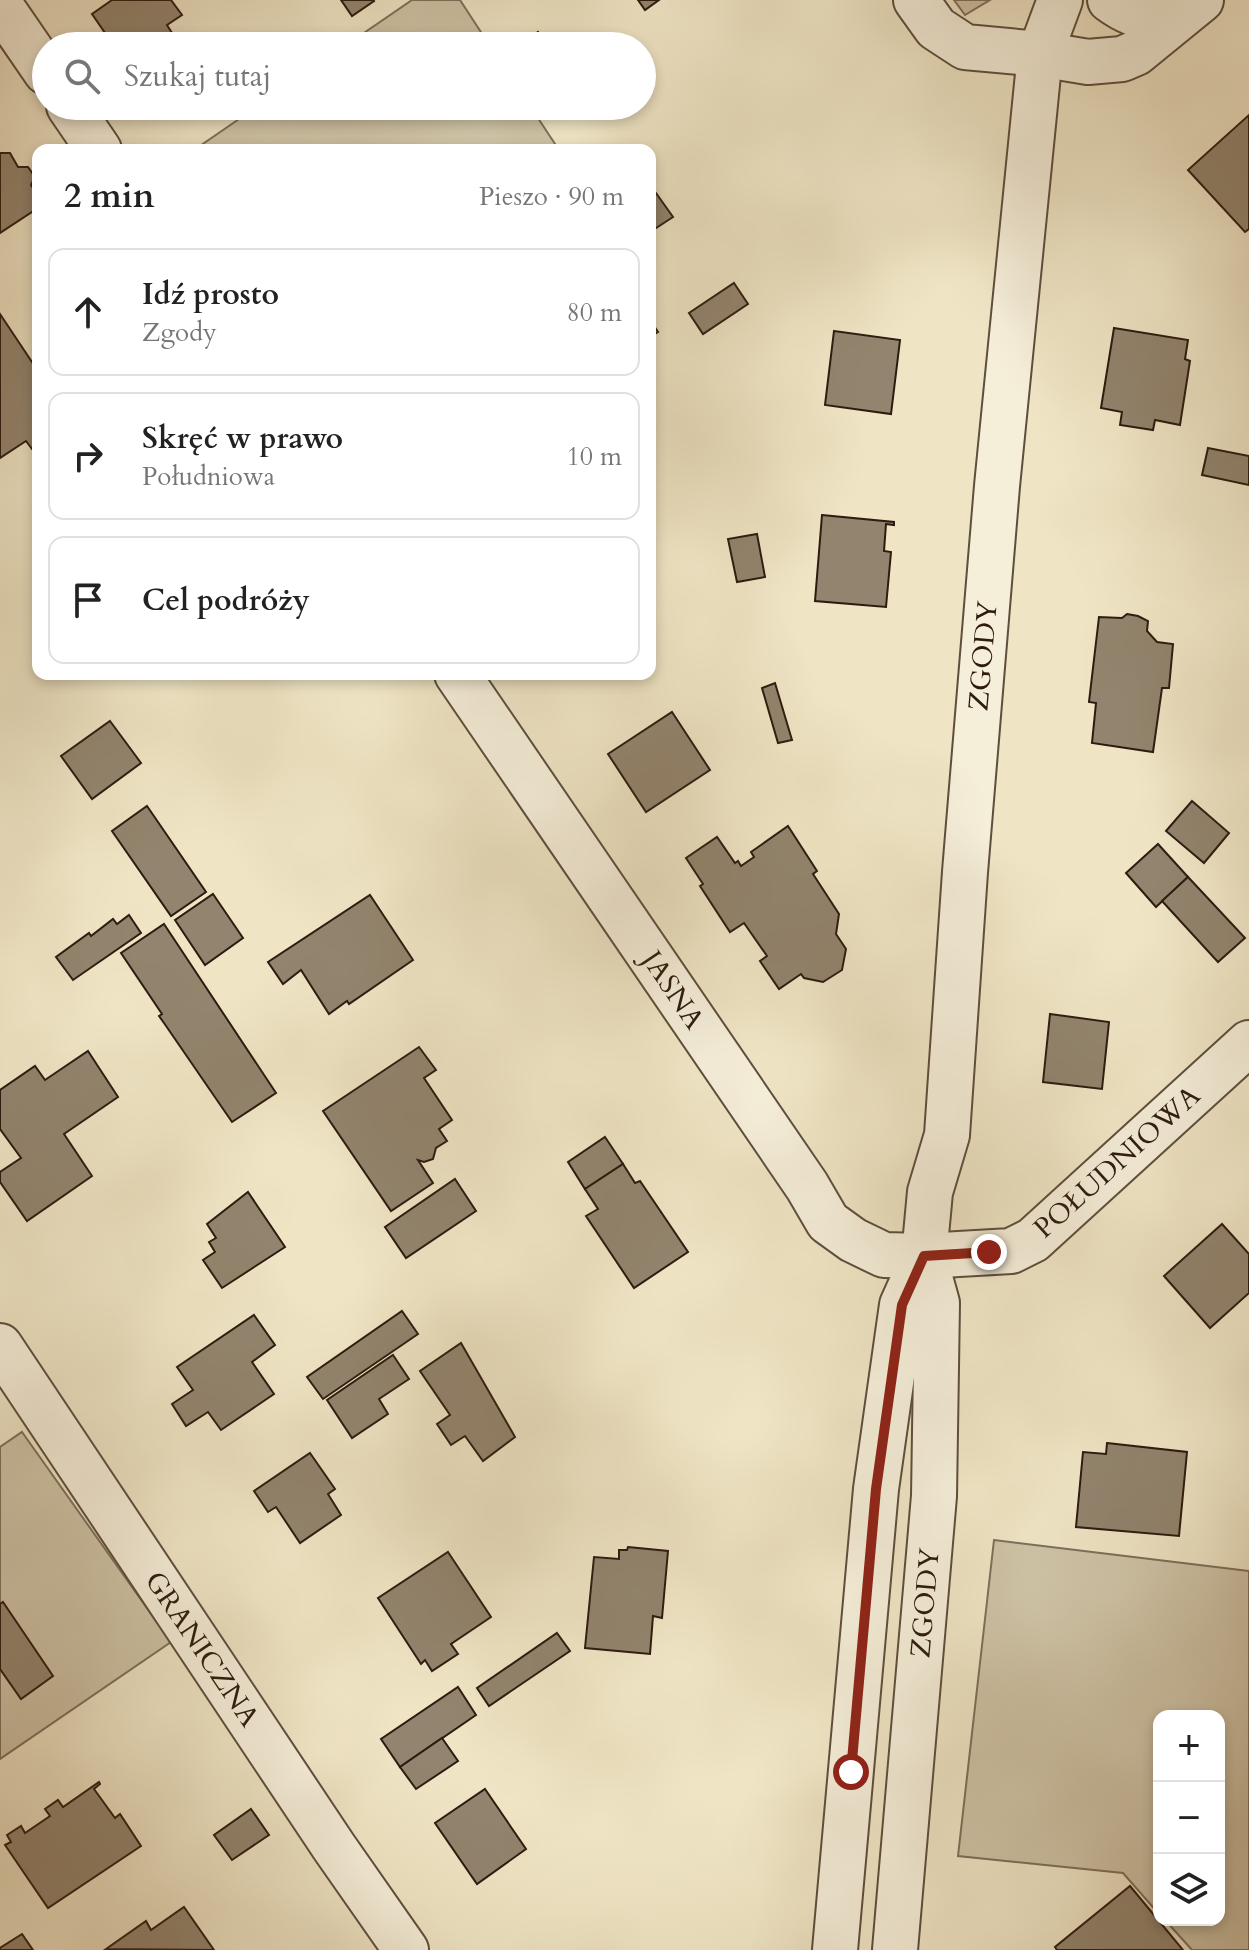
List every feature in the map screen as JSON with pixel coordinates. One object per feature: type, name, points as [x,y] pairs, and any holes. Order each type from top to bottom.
[{"type":"street","points":[[916,0],[936,28],[965,47],[1088,62],[1122,59],[1136,53],[1200,0]]},
{"type":"street","points":[[1031,0],[1040,54]]},
{"type":"street","points":[[1040,54],[1060,0]]},
{"type":"street","points":[[1110,0],[1143,18],[1168,17],[1200,0]]},
{"type":"street","points":[[0,5],[32,52]]},
{"type":"street","name":"ZGODY","points":[[835,1950],[876,1489],[902,1305],[924,1256],[930,1192],[947,1135],[997,486],[1040,54]]},
{"type":"street","points":[[79,120],[95,144]]},
{"type":"street","name":"JASNA","points":[[461,680],[807,1186],[828,1222],[853,1240],[884,1255],[924,1256]]},
{"type":"street","name":"POŁUDNIOWA","points":[[924,1256],[1011,1251],[1033,1240],[1249,1043]]},
{"type":"street","name":"ZGODY","points":[[895,1950],[934,1496],[937,1303],[924,1256]]},
{"type":"street","name":"GRANICZNA","points":[[0,1346],[406,1950]]},
{"type":"shaded area","points":[[412,0],[460,0],[481,32],[365,32]]},
{"type":"shaded area","points":[[954,0],[990,0],[965,15]]},
{"type":"shaded area","points":[[238,120],[539,120],[555,144],[203,144]]},
{"type":"shaded area","points":[[22,1432],[171,1642],[0,1759],[0,1447]]},
{"type":"shaded area","points":[[994,1540],[1249,1571],[1249,1950],[1192,1950],[1170,1926],[1225,1926],[1225,1710],[1153,1710],[1153,1907],[1123,1873],[958,1856]]},
{"type":"building","points":[[112,0],[171,0],[182,15],[167,25],[171,32],[104,32],[92,14]]},
{"type":"building","points":[[341,0],[373,0],[374,1],[352,16]]},
{"type":"building","points":[[638,0],[659,0],[645,10]]},
{"type":"building","points":[[1249,115],[1249,229],[1245,232],[1188,170]]},
{"type":"building","points":[[0,153],[10,153],[18,167],[28,167],[32,173],[32,212],[0,233]]},
{"type":"building","points":[[656,193],[673,217],[656,228]]},
{"type":"building","points":[[734,283],[748,304],[703,334],[689,313]]},
{"type":"building","points":[[0,314],[32,362],[32,449],[26,441],[0,458]]},
{"type":"building","points":[[1114,328],[1188,340],[1185,359],[1190,361],[1180,425],[1155,420],[1153,430],[1120,425],[1122,412],[1101,408]]},
{"type":"building","points":[[834,331],[900,340],[891,414],[825,405]]},
{"type":"building","points":[[1208,448],[1249,456],[1249,485],[1202,475]]},
{"type":"building","points":[[822,515],[894,522],[894,525],[886,524],[884,551],[891,552],[886,607],[815,601]]},
{"type":"building","points":[[757,534],[765,577],[737,582],[728,539]]},
{"type":"building","points":[[1127,614],[1148,621],[1147,631],[1157,642],[1173,644],[1169,688],[1162,688],[1153,752],[1092,743],[1096,703],[1089,702],[1099,617],[1122,618]]},
{"type":"building","points":[[775,683],[792,740],[778,743],[762,688]]},
{"type":"building","points":[[672,712],[710,770],[646,812],[608,754]]},
{"type":"building","points":[[110,721],[141,763],[92,799],[61,756]]},
{"type":"building","points":[[1192,801],[1229,833],[1204,863],[1166,831]]},
{"type":"building","points":[[147,806],[206,892],[171,916],[112,831]]},
{"type":"building","points":[[788,826],[817,871],[813,874],[839,914],[836,934],[846,949],[842,970],[823,982],[804,978],[801,974],[779,989],[760,961],[767,956],[744,923],[730,932],[686,858],[717,837],[735,863],[738,861],[741,866],[754,857],[751,852]]},
{"type":"building","points":[[1158,844],[1188,877],[1156,907],[1126,873]]},
{"type":"building","points":[[1188,877],[1245,938],[1218,962],[1162,901]]},
{"type":"building","points":[[213,894],[243,938],[205,965],[175,920]]},
{"type":"building","points":[[370,895],[413,960],[349,1004],[347,1001],[329,1014],[301,970],[283,984],[268,962]]},
{"type":"building","points":[[129,915],[141,933],[73,980],[56,957],[113,919],[117,924]]},
{"type":"building","points":[[164,924],[276,1093],[232,1122],[159,1016],[162,1014],[121,953]]},
{"type":"building","points":[[1050,1014],[1109,1022],[1102,1089],[1043,1082]]},
{"type":"building","points":[[419,1047],[436,1070],[424,1078],[452,1120],[439,1129],[447,1141],[436,1148],[433,1159],[418,1160],[433,1183],[391,1211],[323,1111]]},
{"type":"building","points":[[88,1051],[118,1097],[64,1134],[92,1176],[27,1221],[0,1182],[0,1172],[21,1158],[0,1129],[0,1090],[35,1066],[45,1080]]},
{"type":"building","points":[[605,1137],[623,1164],[585,1189],[568,1162]]},
{"type":"building","points":[[623,1164],[635,1183],[640,1181],[688,1252],[634,1288],[586,1216],[598,1209],[585,1189]]},
{"type":"building","points":[[455,1179],[476,1211],[406,1258],[385,1227]]},
{"type":"building","points":[[248,1192],[285,1247],[222,1288],[203,1260],[215,1252],[209,1242],[216,1238],[207,1224]]},
{"type":"building","points":[[1222,1224],[1249,1254],[1249,1293],[1210,1328],[1164,1276]]},
{"type":"building","points":[[402,1311],[418,1334],[323,1399],[307,1377]]},
{"type":"building","points":[[254,1315],[275,1345],[252,1362],[274,1394],[221,1430],[208,1412],[186,1426],[172,1404],[193,1390],[177,1367]]},
{"type":"building","points":[[461,1343],[515,1437],[483,1461],[465,1436],[451,1445],[437,1424],[450,1415],[420,1371]]},
{"type":"building","points":[[393,1355],[409,1379],[379,1399],[388,1414],[352,1438],[327,1400]]},
{"type":"building","points":[[1107,1443],[1187,1452],[1179,1536],[1076,1527],[1083,1452],[1106,1454]]},
{"type":"building","points":[[310,1453],[335,1489],[328,1494],[341,1515],[300,1543],[276,1507],[268,1512],[254,1491]]},
{"type":"building","points":[[628,1547],[668,1551],[662,1618],[653,1616],[650,1654],[585,1648],[594,1557],[619,1559],[619,1550],[627,1550]]},
{"type":"building","points":[[448,1552],[491,1617],[451,1644],[458,1654],[432,1671],[425,1660],[421,1664],[378,1598]]},
{"type":"building","points":[[3,1602],[53,1676],[21,1699],[0,1669],[0,1604]]},
{"type":"building","points":[[557,1633],[570,1651],[489,1706],[477,1688]]},
{"type":"building","points":[[458,1687],[476,1715],[400,1767],[381,1739]]},
{"type":"building","points":[[442,1738],[458,1761],[416,1789],[400,1767]]},
{"type":"building","points":[[99,1782],[94,1789],[115,1818],[120,1814],[141,1846],[48,1908],[5,1845],[11,1842],[7,1835],[21,1826],[25,1833],[50,1816],[45,1809],[58,1800],[63,1807]]},
{"type":"building","points":[[485,1789],[526,1849],[477,1884],[435,1823]]},
{"type":"building","points":[[251,1809],[269,1835],[232,1860],[214,1835]]},
{"type":"building","points":[[1130,1886],[1153,1914],[1153,1926],[1163,1926],[1183,1950],[1057,1950],[1055,1947]]},
{"type":"building","points":[[184,1907],[214,1950],[106,1949],[146,1921],[151,1930]]},
{"type":"building","points":[[22,1934],[33,1950],[0,1950],[0,1948]]},
{"type":"route","points":[[851,1772],[876,1489],[902,1305],[924,1256],[989,1252]]}]
